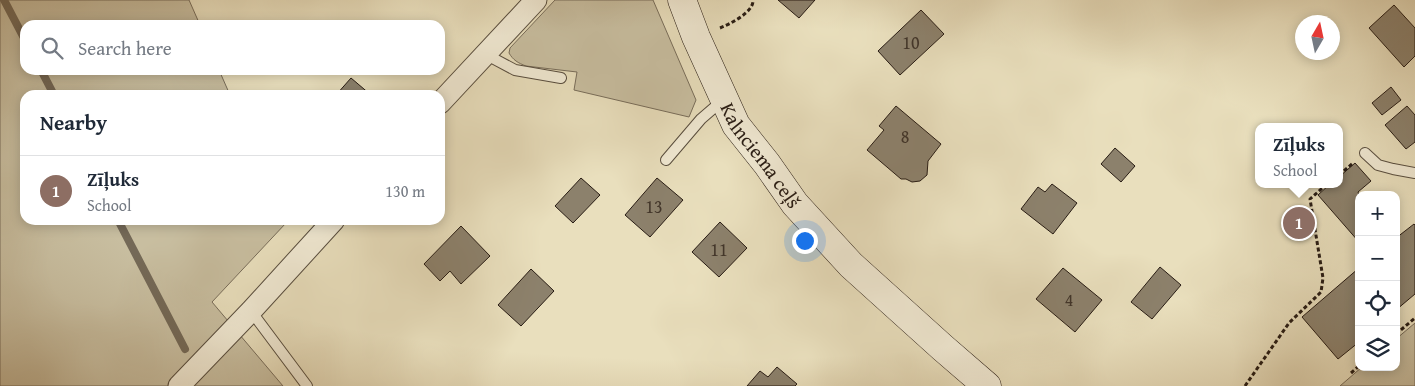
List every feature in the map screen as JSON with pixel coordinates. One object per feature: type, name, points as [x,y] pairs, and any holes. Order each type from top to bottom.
[{"type":"main road","name":"Kalnciema ceļš","points":[[682,0],[696,37],[736,125],[767,164],[795,204],[851,265],[988,386]]},
{"type":"street","points":[[445,98],[536,0]]},
{"type":"street","points":[[179,386],[329,225]]},
{"type":"lane","points":[[485,54],[515,70],[560,78]]},
{"type":"lane","points":[[666,160],[701,119],[724,99]]},
{"type":"lane","points":[[1365,153],[1378,164],[1415,173]]},
{"type":"lane","points":[[251,311],[308,386]]},
{"type":"path","points":[[714,30],[742,15],[752,7],[753,0]]},
{"type":"path","points":[[1245,386],[1289,323],[1322,292],[1323,278],[1310,199],[1323,188]]},
{"type":"path","points":[[1400,331],[1415,318]]},
{"type":"path","points":[[1351,373],[1355,370]]},
{"type":"shaded area","points":[[0,0],[189,0],[198,20],[20,20],[20,75],[221,75],[228,90],[20,90],[20,225],[284,225],[212,302],[283,386],[0,386]]},
{"type":"shaded area","points":[[555,0],[653,0],[696,100],[689,117],[574,90],[577,72],[526,66],[514,59],[509,53],[510,48]]},
{"type":"shaded area","points":[[1415,323],[1415,386],[1340,386],[1357,371],[1400,371],[1400,336]]},
{"type":"building","points":[[778,0],[815,0],[799,18]]},
{"type":"building","points":[[1394,5],[1415,28],[1415,56],[1404,67],[1369,28]]},
{"type":"building","points":[[921,10],[944,34],[900,75],[878,51]]},
{"type":"building","points":[[351,78],[365,90],[340,90]]},
{"type":"building","points":[[1391,87],[1401,100],[1382,115],[1372,103]]},
{"type":"building","points":[[896,106],[941,144],[928,161],[927,175],[920,181],[912,182],[901,179],[867,150],[884,130],[879,126]]},
{"type":"building","points":[[1407,106],[1415,115],[1415,142],[1406,149],[1385,125]]},
{"type":"building","points":[[1115,148],[1135,166],[1121,182],[1101,164]]},
{"type":"building","points":[[1355,163],[1371,181],[1359,191],[1355,191],[1355,237],[1318,195],[1326,188],[1343,188],[1343,174]]},
{"type":"building","points":[[581,178],[600,195],[573,223],[555,206]]},
{"type":"building","points":[[657,178],[683,200],[650,237],[625,215]]},
{"type":"building","points":[[1052,184],[1077,203],[1053,234],[1021,209],[1038,187],[1045,192]]},
{"type":"building","points":[[720,222],[747,248],[719,277],[692,252]]},
{"type":"building","points":[[1415,225],[1415,294],[1400,307],[1400,236]]},
{"type":"building","points":[[461,226],[490,256],[461,284],[450,271],[440,281],[424,264]]},
{"type":"building","points":[[1160,267],[1181,285],[1152,319],[1131,302]]},
{"type":"building","points":[[1063,268],[1102,300],[1075,332],[1036,299]]},
{"type":"building","points":[[531,269],[554,291],[521,326],[498,305]]},
{"type":"building","points":[[1355,271],[1355,345],[1338,359],[1302,317]]},
{"type":"building","points":[[777,367],[797,384],[795,386],[747,386],[760,371],[768,377]]},
{"type":"waterway","points":[[4,0],[20,30]]},
{"type":"waterway","points":[[44,75],[51,90]]},
{"type":"waterway","points":[[121,225],[185,349]]},
{"type":"place","name":"Zīļuks","points":[[1299,223]]}]
